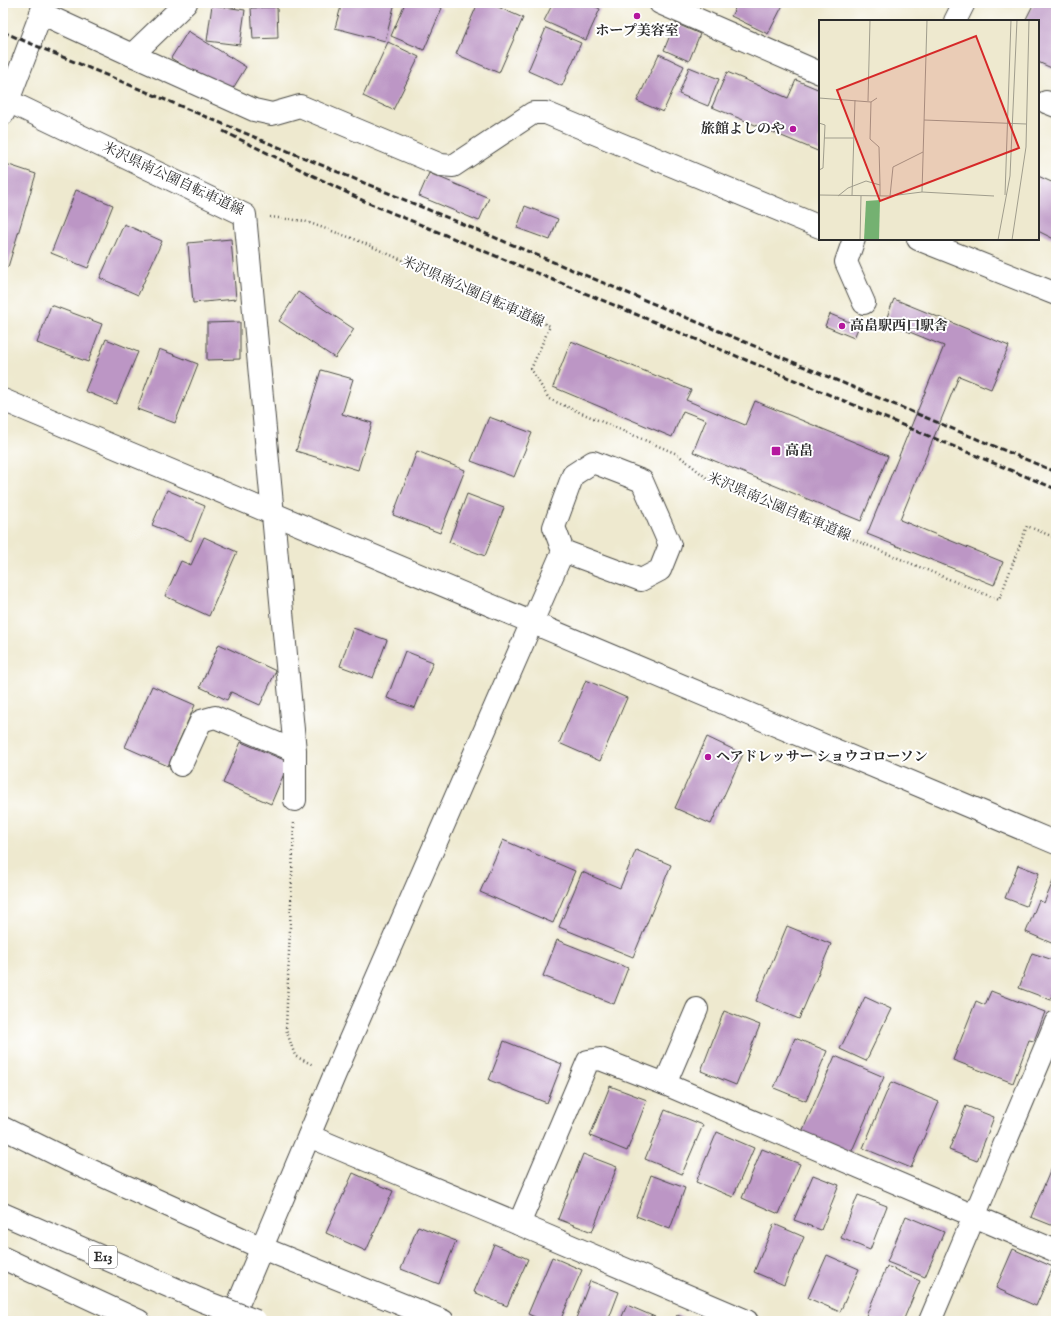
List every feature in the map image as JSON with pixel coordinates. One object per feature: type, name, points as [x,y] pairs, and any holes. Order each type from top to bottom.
[{"type":"main road","points":[[132,55],[186,3]]},
{"type":"main road","points":[[660,3],[819,73]]},
{"type":"main road","points":[[956,20],[964,3]]},
{"type":"main road","points":[[5,105],[43,8],[132,55],[254,110],[272,114],[300,106],[441,164],[454,166],[533,113],[546,113],[819,227]]},
{"type":"main road","name":"米沢県南公園自転車道線","points":[[5,105],[245,215]]},
{"type":"main road","points":[[245,215],[295,751],[295,800]]},
{"type":"main road","points":[[852,240],[846,262],[864,303]]},
{"type":"main road","points":[[921,240],[1056,294]]},
{"type":"main road","points":[[3,400],[1056,843]]},
{"type":"main road","points":[[231,1321],[334,1076],[563,551],[554,527],[573,475],[593,462],[642,481],[670,545],[660,570],[642,580],[563,551]]},
{"type":"main road","points":[[181,765],[201,721],[215,717],[295,751]]},
{"type":"main road","points":[[665,1084],[697,1009]]},
{"type":"main road","points":[[930,1321],[1056,1022]]},
{"type":"main road","points":[[520,1224],[588,1061],[600,1058],[665,1084],[1056,1251]]},
{"type":"main road","points":[[3,1128],[68,1160],[262,1248],[443,1321]]},
{"type":"main road","points":[[309,1136],[747,1321]]},
{"type":"main road","name":"E13","points":[[3,1214],[203,1301],[256,1321]]},
{"type":"main road","points":[[3,1258],[139,1321]]},
{"type":"path","name":"米沢県南公園自転車道線","points":[[245,215],[304,221],[357,240],[550,326],[531,369],[549,399],[677,454],[708,479],[999,600],[1027,526],[1056,538]]},
{"type":"path","points":[[295,800],[286,1029],[295,1056],[334,1076]]},
{"type":"building","points":[[342,3],[395,3],[385,41],[335,28]]},
{"type":"building","points":[[405,3],[430,3],[442,8],[424,50],[391,36]]},
{"type":"building","points":[[478,3],[489,3],[523,18],[499,73],[456,54]]},
{"type":"building","points":[[553,3],[588,3],[600,9],[586,40],[544,21]]},
{"type":"building","points":[[738,3],[784,3],[768,34],[731,16]]},
{"type":"building","points":[[1034,3],[1056,3],[1056,70],[1039,62],[1039,20],[1026,20]]},
{"type":"building","points":[[212,5],[245,10],[240,45],[207,41]]},
{"type":"building","points":[[277,7],[278,38],[253,39],[251,8]]},
{"type":"building","points":[[675,23],[700,34],[689,61],[664,50]]},
{"type":"building","points":[[546,28],[581,43],[562,86],[528,71]]},
{"type":"building","points":[[188,31],[246,67],[229,95],[171,58]]},
{"type":"building","points":[[388,42],[419,57],[393,110],[363,96]]},
{"type":"building","points":[[659,54],[684,66],[663,112],[637,101]]},
{"type":"building","points":[[689,67],[719,79],[708,106],[679,94]]},
{"type":"building","name":"旅館よしのや","points":[[727,72],[788,98],[796,80],[819,90],[819,152],[712,107]]},
{"type":"building","points":[[6,164],[36,174],[8,267],[3,266],[3,174]]},
{"type":"building","points":[[429,173],[489,198],[479,221],[419,196]]},
{"type":"building","points":[[1039,176],[1056,184],[1056,240],[1039,232]]},
{"type":"building","points":[[76,190],[113,205],[88,268],[51,253]]},
{"type":"building","points":[[525,206],[558,219],[550,240],[517,228]]},
{"type":"building","points":[[124,224],[162,241],[138,295],[100,278]]},
{"type":"building","points":[[231,239],[236,299],[193,303],[188,243]]},
{"type":"building","points":[[298,292],[354,329],[335,358],[279,321]]},
{"type":"building","points":[[894,299],[1009,346],[991,389],[959,376],[900,520],[1003,562],[994,585],[867,534],[944,346],[885,322]]},
{"type":"building","points":[[51,305],[102,324],[88,362],[37,343]]},
{"type":"building","name":"高畠駅西口駅舎","points":[[830,314],[859,326],[854,338],[825,326]]},
{"type":"building","points":[[240,322],[240,359],[207,360],[207,323]]},
{"type":"building","points":[[106,339],[138,352],[116,404],[85,391]]},
{"type":"building","points":[[571,341],[691,390],[686,400],[745,425],[755,401],[888,456],[861,521],[693,452],[706,420],[683,411],[672,437],[553,387]]},
{"type":"building","points":[[159,349],[198,364],[175,423],[137,409]]},
{"type":"building","points":[[321,370],[353,379],[342,414],[372,423],[358,470],[296,451]]},
{"type":"building","points":[[489,417],[532,433],[514,477],[471,461]]},
{"type":"building","points":[[417,451],[465,470],[440,533],[393,515]]},
{"type":"building","points":[[167,490],[205,506],[191,541],[152,525]]},
{"type":"building","points":[[467,494],[504,508],[485,556],[449,542]]},
{"type":"building","points":[[204,537],[237,552],[209,616],[165,596],[181,561],[191,565]]},
{"type":"building","points":[[353,628],[387,640],[373,678],[340,666]]},
{"type":"building","points":[[219,644],[276,671],[260,705],[231,692],[227,700],[200,687]]},
{"type":"building","points":[[405,651],[433,662],[415,708],[387,698]]},
{"type":"building","points":[[586,680],[627,698],[600,761],[559,743]]},
{"type":"building","points":[[152,686],[195,705],[168,766],[125,747]]},
{"type":"building","points":[[707,737],[743,754],[711,824],[675,808]]},
{"type":"building","points":[[241,742],[289,762],[271,804],[223,783]]},
{"type":"building","points":[[503,840],[575,871],[553,923],[480,892]]},
{"type":"building","points":[[636,850],[671,865],[633,957],[559,927],[582,872],[620,888]]},
{"type":"building","points":[[1018,865],[1039,873],[1026,906],[1005,898]]},
{"type":"building","points":[[1054,879],[1056,880],[1056,945],[1026,932],[1039,900],[1044,903]]},
{"type":"building","points":[[787,926],[831,944],[799,1019],[756,1001]]},
{"type":"building","points":[[557,940],[628,968],[614,1004],[543,976]]},
{"type":"building","points":[[1032,953],[1056,961],[1056,986],[1051,1000],[1019,988]]},
{"type":"building","points":[[991,991],[1045,1012],[1034,1041],[1029,1040],[1013,1083],[953,1060],[976,1001],[985,1005]]},
{"type":"building","points":[[865,997],[891,1009],[866,1061],[840,1049]]},
{"type":"building","points":[[724,1011],[760,1025],[736,1085],[701,1071]]},
{"type":"building","points":[[795,1038],[827,1051],[806,1101],[774,1088]]},
{"type":"building","points":[[504,1041],[562,1064],[547,1103],[489,1080]]},
{"type":"building","points":[[835,1056],[884,1077],[851,1153],[802,1132]]},
{"type":"building","points":[[891,1082],[939,1102],[911,1168],[863,1148]]},
{"type":"building","points":[[610,1086],[647,1100],[627,1151],[590,1136]]},
{"type":"building","points":[[966,1106],[994,1117],[977,1161],[949,1150]]},
{"type":"building","points":[[665,1110],[703,1125],[682,1174],[645,1159]]},
{"type":"building","points":[[717,1132],[754,1148],[733,1197],[696,1182]]},
{"type":"building","points":[[762,1149],[800,1164],[779,1214],[742,1198]]},
{"type":"building","points":[[583,1154],[617,1167],[592,1232],[558,1219]]},
{"type":"building","points":[[1056,1157],[1056,1227],[1031,1217]]},
{"type":"building","points":[[353,1173],[393,1191],[366,1251],[326,1233]]},
{"type":"building","points":[[651,1175],[685,1188],[670,1229],[636,1216]]},
{"type":"building","points":[[813,1175],[839,1185],[821,1230],[794,1220]]},
{"type":"building","points":[[858,1195],[887,1206],[870,1250],[841,1238]]},
{"type":"building","points":[[906,1216],[944,1232],[925,1277],[887,1262]]},
{"type":"building","points":[[774,1224],[804,1237],[784,1285],[754,1272]]},
{"type":"building","points":[[418,1226],[456,1241],[439,1284],[401,1269]]},
{"type":"building","points":[[494,1244],[528,1259],[507,1306],[474,1292]]},
{"type":"building","points":[[1013,1249],[1053,1267],[1036,1306],[996,1288]]},
{"type":"building","points":[[827,1255],[859,1269],[840,1312],[808,1298]]},
{"type":"building","points":[[552,1257],[582,1270],[560,1321],[544,1321],[528,1314]]},
{"type":"building","points":[[887,1266],[920,1281],[903,1321],[879,1321],[866,1316]]},
{"type":"building","points":[[590,1281],[619,1292],[608,1321],[575,1321]]},
{"type":"building","points":[[627,1305],[655,1317],[653,1321],[620,1321]]},
{"type":"building","points":[[677,1315],[692,1321],[674,1321]]},
{"type":"railway","points":[[3,32],[1056,472]]},
{"type":"railway","points":[[223,131],[366,202],[1056,489]]},
{"type":"place","name":"ホープ美容室","points":[[637,16]]},
{"type":"place","name":"旅館よしのや","points":[[793,129]]},
{"type":"place","name":"高畠駅西口駅舎","points":[[842,326]]},
{"type":"place","name":"高畠","points":[[776,451]]},
{"type":"place","name":"ヘアドレッサー ショウコローソン","points":[[708,757]]}]
